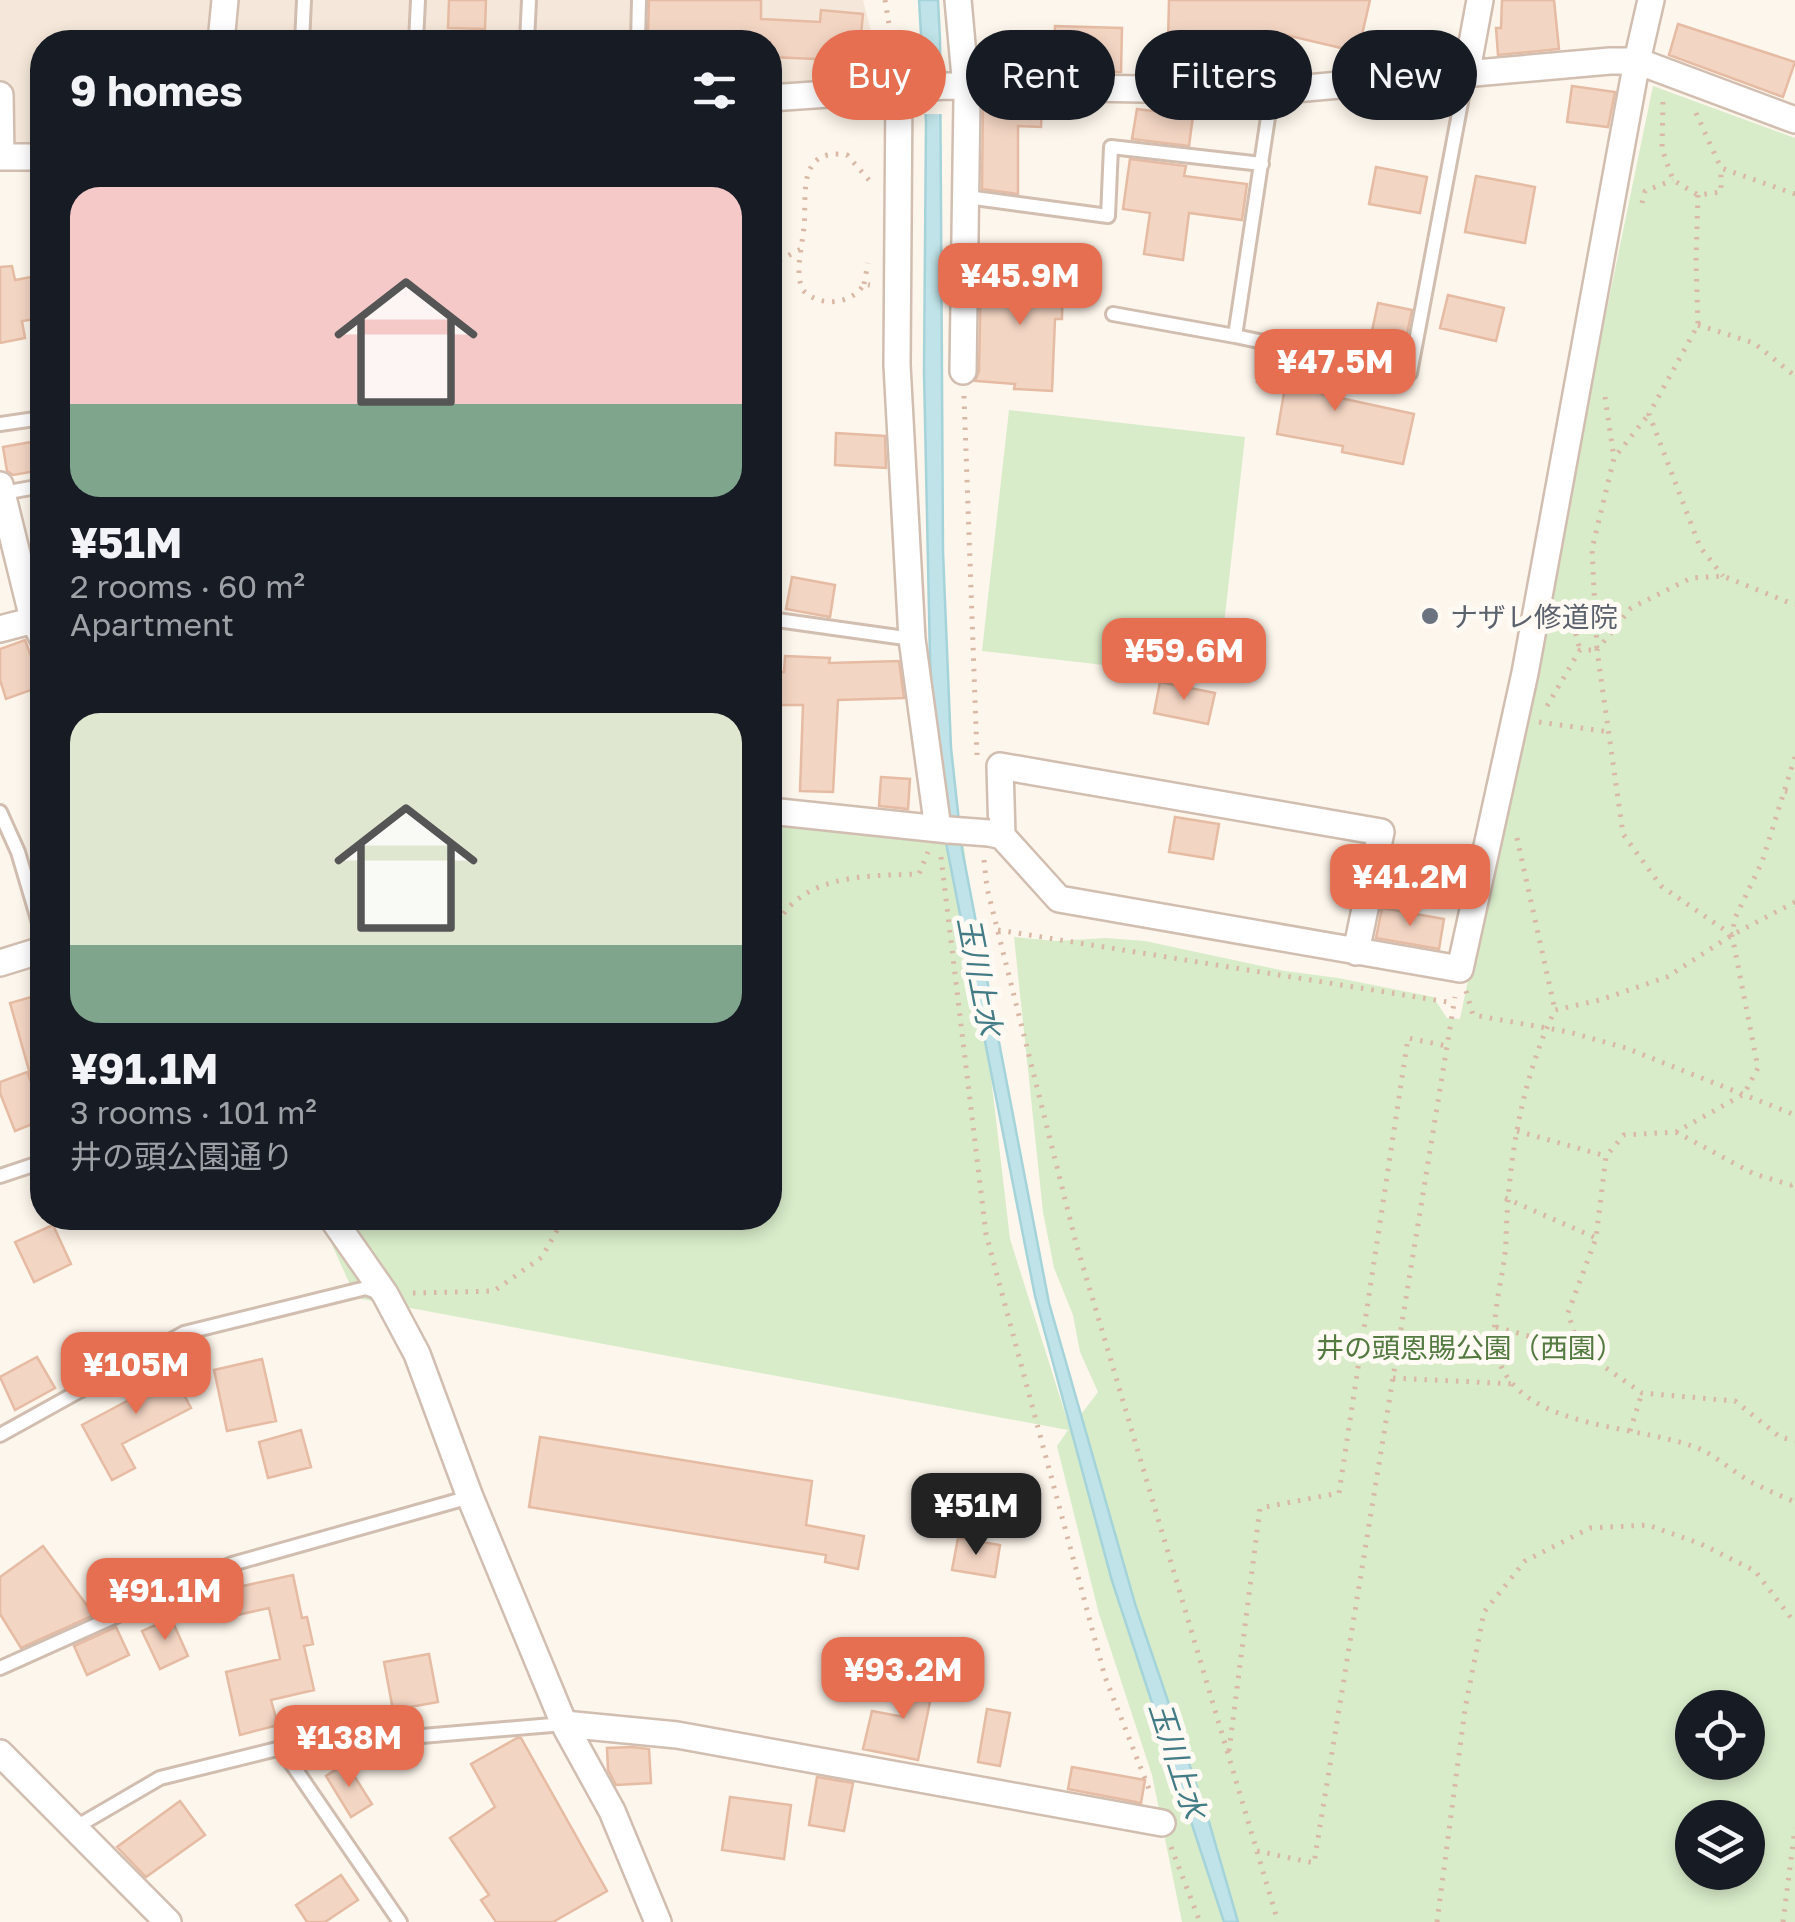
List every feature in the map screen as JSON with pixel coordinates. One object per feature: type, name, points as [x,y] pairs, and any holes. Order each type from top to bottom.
[{"type":"street","points":[[222,30],[223,0]]},
{"type":"street","points":[[958,0],[956,86],[967,197],[963,371]]},
{"type":"street","points":[[1474,30],[1480,0]]},
{"type":"street","points":[[782,812],[992,839],[1059,900],[1460,969],[1526,673],[1651,0]]},
{"type":"street","points":[[1477,75],[1562,64],[1637,61],[1795,120]]},
{"type":"street","points":[[946,86],[1135,89]]},
{"type":"street","points":[[782,97],[812,95]]},
{"type":"street","points":[[0,96],[0,157],[30,157]]},
{"type":"street","points":[[906,120],[897,365],[912,639],[944,830]]},
{"type":"street","points":[[1,489],[30,593]]},
{"type":"street","points":[[0,629],[30,626]]},
{"type":"street","points":[[992,839],[1000,766],[1381,832],[1356,952]]},
{"type":"street","points":[[0,963],[30,954]]},
{"type":"street","points":[[340,1230],[385,1294],[417,1354],[470,1497],[564,1724],[612,1811],[658,1922]]},
{"type":"street","points":[[564,1724],[676,1735],[1162,1823]]},
{"type":"street","points":[[0,1753],[168,1922]]},
{"type":"lane","points":[[303,30],[304,0]]},
{"type":"lane","points":[[417,30],[418,0]]},
{"type":"lane","points":[[528,30],[529,0]]},
{"type":"lane","points":[[638,30],[639,0]]},
{"type":"lane","points":[[1235,336],[1268,120]]},
{"type":"lane","points":[[1113,314],[1410,374],[1458,120]]},
{"type":"lane","points":[[967,197],[1108,216],[1111,147],[1262,164]]},
{"type":"lane","points":[[0,424],[30,420]]},
{"type":"lane","points":[[1,489],[30,487]]},
{"type":"lane","points":[[782,621],[912,639]]},
{"type":"lane","points":[[0,812],[30,892]]},
{"type":"lane","points":[[0,1176],[30,1166]]},
{"type":"lane","points":[[0,1435],[184,1333],[366,1288],[385,1294]]},
{"type":"lane","points":[[0,1668],[232,1564],[470,1497]]},
{"type":"lane","points":[[76,1827],[160,1778],[281,1748],[564,1724]]},
{"type":"lane","points":[[281,1748],[400,1922]]},
{"type":"path","points":[[885,0],[893,30]]},
{"type":"path","points":[[1637,61],[1663,102],[1662,150],[1672,180],[1698,195],[1721,192],[1721,168],[1697,114],[1663,102]]},
{"type":"path","points":[[871,251],[859,293],[847,300],[830,301],[807,296],[799,281],[805,176],[821,157],[847,155],[872,185]]},
{"type":"path","points":[[1721,168],[1795,194]]},
{"type":"path","points":[[1614,458],[1649,414],[1698,325],[1698,195]]},
{"type":"path","points":[[782,259],[801,250]]},
{"type":"path","points":[[864,284],[898,290]]},
{"type":"path","points":[[1698,325],[1754,343],[1795,376]]},
{"type":"path","points":[[963,371],[977,772]]},
{"type":"path","points":[[1604,389],[1614,458],[1592,549],[1598,650],[1624,834],[1661,886],[1732,935]]},
{"type":"path","points":[[1649,414],[1700,547],[1723,576]]},
{"type":"path","points":[[1598,650],[1631,608],[1691,578],[1723,576],[1795,605]]},
{"type":"path","points":[[1598,650],[1580,650],[1537,722],[1610,732]]},
{"type":"path","points":[[1580,1350],[1568,1313],[1596,1238],[1606,1156],[1624,1135],[1676,1132],[1744,1094],[1758,1068],[1732,935],[1735,918],[1762,862],[1795,756]]},
{"type":"path","points":[[1785,791],[1795,794]]},
{"type":"path","points":[[782,916],[804,894],[851,877],[919,874],[944,830]]},
{"type":"path","points":[[944,830],[986,1234],[1105,1676],[1200,1922]]},
{"type":"path","points":[[1516,834],[1555,1010],[1546,1028],[1517,1131],[1505,1198],[1506,1242],[1495,1326],[1500,1361],[1516,1384],[1536,1402],[1573,1420],[1630,1430],[1702,1450],[1754,1484],[1795,1502]]},
{"type":"path","points":[[992,839],[987,888],[1076,1242],[1278,1922]]},
{"type":"path","points":[[1555,1010],[1666,978],[1732,935],[1795,902]]},
{"type":"path","points":[[997,930],[1454,1003]]},
{"type":"path","points":[[1257,1851],[1314,1863],[1460,969]]},
{"type":"path","points":[[1460,969],[1473,1014],[1626,1048],[1795,1116]]},
{"type":"path","points":[[1228,1756],[1260,1508],[1338,1494],[1408,1038],[1447,1046]]},
{"type":"path","points":[[1517,1131],[1606,1156]]},
{"type":"path","points":[[1676,1132],[1754,1174],[1795,1183]]},
{"type":"path","points":[[1505,1198],[1596,1238]]},
{"type":"path","points":[[385,1294],[494,1291],[542,1257],[557,1230]]},
{"type":"path","points":[[1495,1326],[1580,1350],[1642,1393],[1734,1401],[1780,1437],[1795,1441]]},
{"type":"path","points":[[1393,1378],[1516,1384]]},
{"type":"path","points":[[1630,1430],[1642,1393]]},
{"type":"path","points":[[1437,1922],[1466,1710],[1484,1612],[1525,1562],[1590,1528],[1648,1526],[1701,1544],[1755,1571],[1795,1624]]},
{"type":"path","points":[[1784,1922],[1795,1828]]},
{"type":"shaded area","points":[[0,0],[863,0],[871,30],[812,30],[812,82],[782,86],[782,30],[30,30],[30,151],[0,154]]},
{"type":"green space","name":"井の頭恩賜公園（西園）","points":[[1653,86],[1795,138],[1795,1922],[1182,1922],[1152,1775],[1099,1614],[1057,1446],[1068,1430],[356,1298],[325,1230],[782,1230],[782,825],[963,838],[1010,1239],[1070,1429],[1098,1392],[1080,1352],[1073,1315],[1054,1268],[1043,1212],[1014,937],[1145,941],[1433,997],[1447,1018],[1460,1019]]},
{"type":"green space","points":[[1009,410],[1245,437],[1218,678],[982,651]]},
{"type":"water","points":[[919,0],[938,0],[940,30],[921,30]]},
{"type":"water","name":"玉川上水","points":[[940,120],[943,552],[951,748],[962,849],[1049,1303],[1136,1607],[1209,1822],[1238,1922],[1224,1922],[1112,1581],[1035,1296],[947,848],[934,738],[930,659],[924,372],[926,122]]},
{"type":"building","points":[[449,0],[486,0],[485,29],[448,28]]},
{"type":"building","points":[[649,0],[761,0],[761,19],[820,22],[821,10],[863,14],[861,30],[812,30],[812,59],[782,58],[782,30],[648,30]]},
{"type":"building","points":[[1169,0],[1370,0],[1363,30],[1332,30],[1332,46],[1312,41],[1312,30],[1168,30]]},
{"type":"building","points":[[1502,0],[1554,0],[1559,49],[1498,55],[1496,28],[1501,28]]},
{"type":"building","points":[[1678,24],[1795,62],[1783,97],[1669,55]]},
{"type":"building","points":[[1055,26],[1122,28],[1121,72],[1115,72],[1115,30],[1055,30]]},
{"type":"building","points":[[1572,86],[1615,92],[1608,127],[1567,122]]},
{"type":"building","points":[[983,120],[1041,120],[1041,127],[1018,126],[1018,194],[982,189]]},
{"type":"building","points":[[1135,120],[1192,120],[1189,146],[1132,139]]},
{"type":"building","points":[[1130,159],[1186,166],[1184,176],[1247,184],[1242,220],[1189,213],[1183,260],[1144,254],[1150,213],[1123,209]]},
{"type":"building","points":[[1376,167],[1427,177],[1420,213],[1369,204]]},
{"type":"building","points":[[1476,176],[1535,187],[1525,243],[1465,232]]},
{"type":"building","points":[[12,266],[15,280],[30,277],[30,320],[22,321],[25,338],[0,343],[0,267]]},
{"type":"building","points":[[1027,266],[1063,267],[1062,319],[1055,319],[1052,391],[975,381],[979,371],[981,275],[1027,277]]},
{"type":"building","points":[[1448,295],[1504,308],[1496,341],[1440,328]]},
{"type":"building","points":[[1378,303],[1412,310],[1404,348],[1370,340]]},
{"type":"building","points":[[1262,356],[1327,368],[1322,394],[1414,414],[1403,464],[1342,452],[1343,446],[1277,434],[1285,387],[1257,382]]},
{"type":"building","points":[[836,433],[885,436],[886,468],[835,465]]},
{"type":"building","points":[[30,442],[30,472],[13,475],[7,471],[3,447]]},
{"type":"building","points":[[792,577],[835,585],[830,617],[786,609]]},
{"type":"building","points":[[25,640],[30,654],[30,690],[6,699],[0,680],[0,649]]},
{"type":"building","points":[[785,656],[830,658],[829,663],[899,661],[904,698],[838,700],[833,792],[800,791],[803,705],[782,705]]},
{"type":"building","points":[[1160,682],[1215,693],[1208,724],[1154,713]]},
{"type":"building","points":[[881,777],[910,779],[908,809],[879,806]]},
{"type":"building","points":[[1175,817],[1219,824],[1213,859],[1169,852]]},
{"type":"building","points":[[1382,908],[1444,919],[1439,949],[1376,938]]},
{"type":"building","points":[[30,997],[30,1074],[10,1003]]},
{"type":"building","points":[[27,1072],[30,1125],[15,1131],[0,1093],[0,1082]]},
{"type":"building","points":[[42,1230],[55,1230],[71,1264],[34,1282],[15,1242]]},
{"type":"building","points":[[37,1357],[55,1388],[15,1410],[0,1377]]},
{"type":"building","points":[[165,1359],[191,1408],[122,1444],[135,1468],[112,1480],[82,1425],[142,1393],[133,1376]]},
{"type":"building","points":[[262,1359],[276,1421],[227,1431],[214,1370]]},
{"type":"building","points":[[301,1430],[311,1467],[268,1478],[259,1442]]},
{"type":"building","points":[[540,1437],[812,1481],[806,1525],[864,1536],[858,1569],[825,1562],[826,1555],[529,1507]]},
{"type":"building","points":[[958,1538],[1000,1545],[995,1577],[952,1570]]},
{"type":"building","points":[[43,1546],[94,1615],[21,1648],[0,1614],[0,1577]]},
{"type":"building","points":[[293,1575],[302,1618],[307,1617],[313,1644],[304,1646],[314,1690],[271,1700],[278,1725],[240,1735],[226,1672],[280,1659],[269,1608],[215,1620],[207,1586],[241,1578],[243,1586]]},
{"type":"building","points":[[171,1618],[188,1656],[160,1669],[142,1631]]},
{"type":"building","points":[[116,1627],[129,1655],[87,1675],[74,1646]]},
{"type":"building","points":[[429,1654],[438,1702],[393,1710],[384,1662]]},
{"type":"building","points":[[915,1668],[936,1673],[918,1760],[863,1749],[872,1711],[904,1717]]},
{"type":"building","points":[[987,1709],[1010,1713],[1000,1766],[978,1762]]},
{"type":"building","points":[[521,1738],[607,1891],[553,1922],[496,1922],[481,1900],[489,1895],[450,1838],[495,1807],[471,1764]]},
{"type":"building","points":[[607,1748],[649,1749],[651,1783],[616,1785],[608,1770]]},
{"type":"building","points":[[346,1763],[372,1804],[351,1817],[326,1776]]},
{"type":"building","points":[[1072,1767],[1145,1780],[1141,1803],[1068,1789]]},
{"type":"building","points":[[817,1777],[853,1783],[844,1831],[809,1825]]},
{"type":"building","points":[[730,1797],[791,1805],[784,1859],[722,1850]]},
{"type":"building","points":[[180,1801],[205,1835],[146,1877],[117,1847]]},
{"type":"building","points":[[341,1875],[358,1900],[325,1922],[307,1922],[296,1905]]},
{"type":"place","name":"ナザレ修道院","points":[[1430,616]]}]
